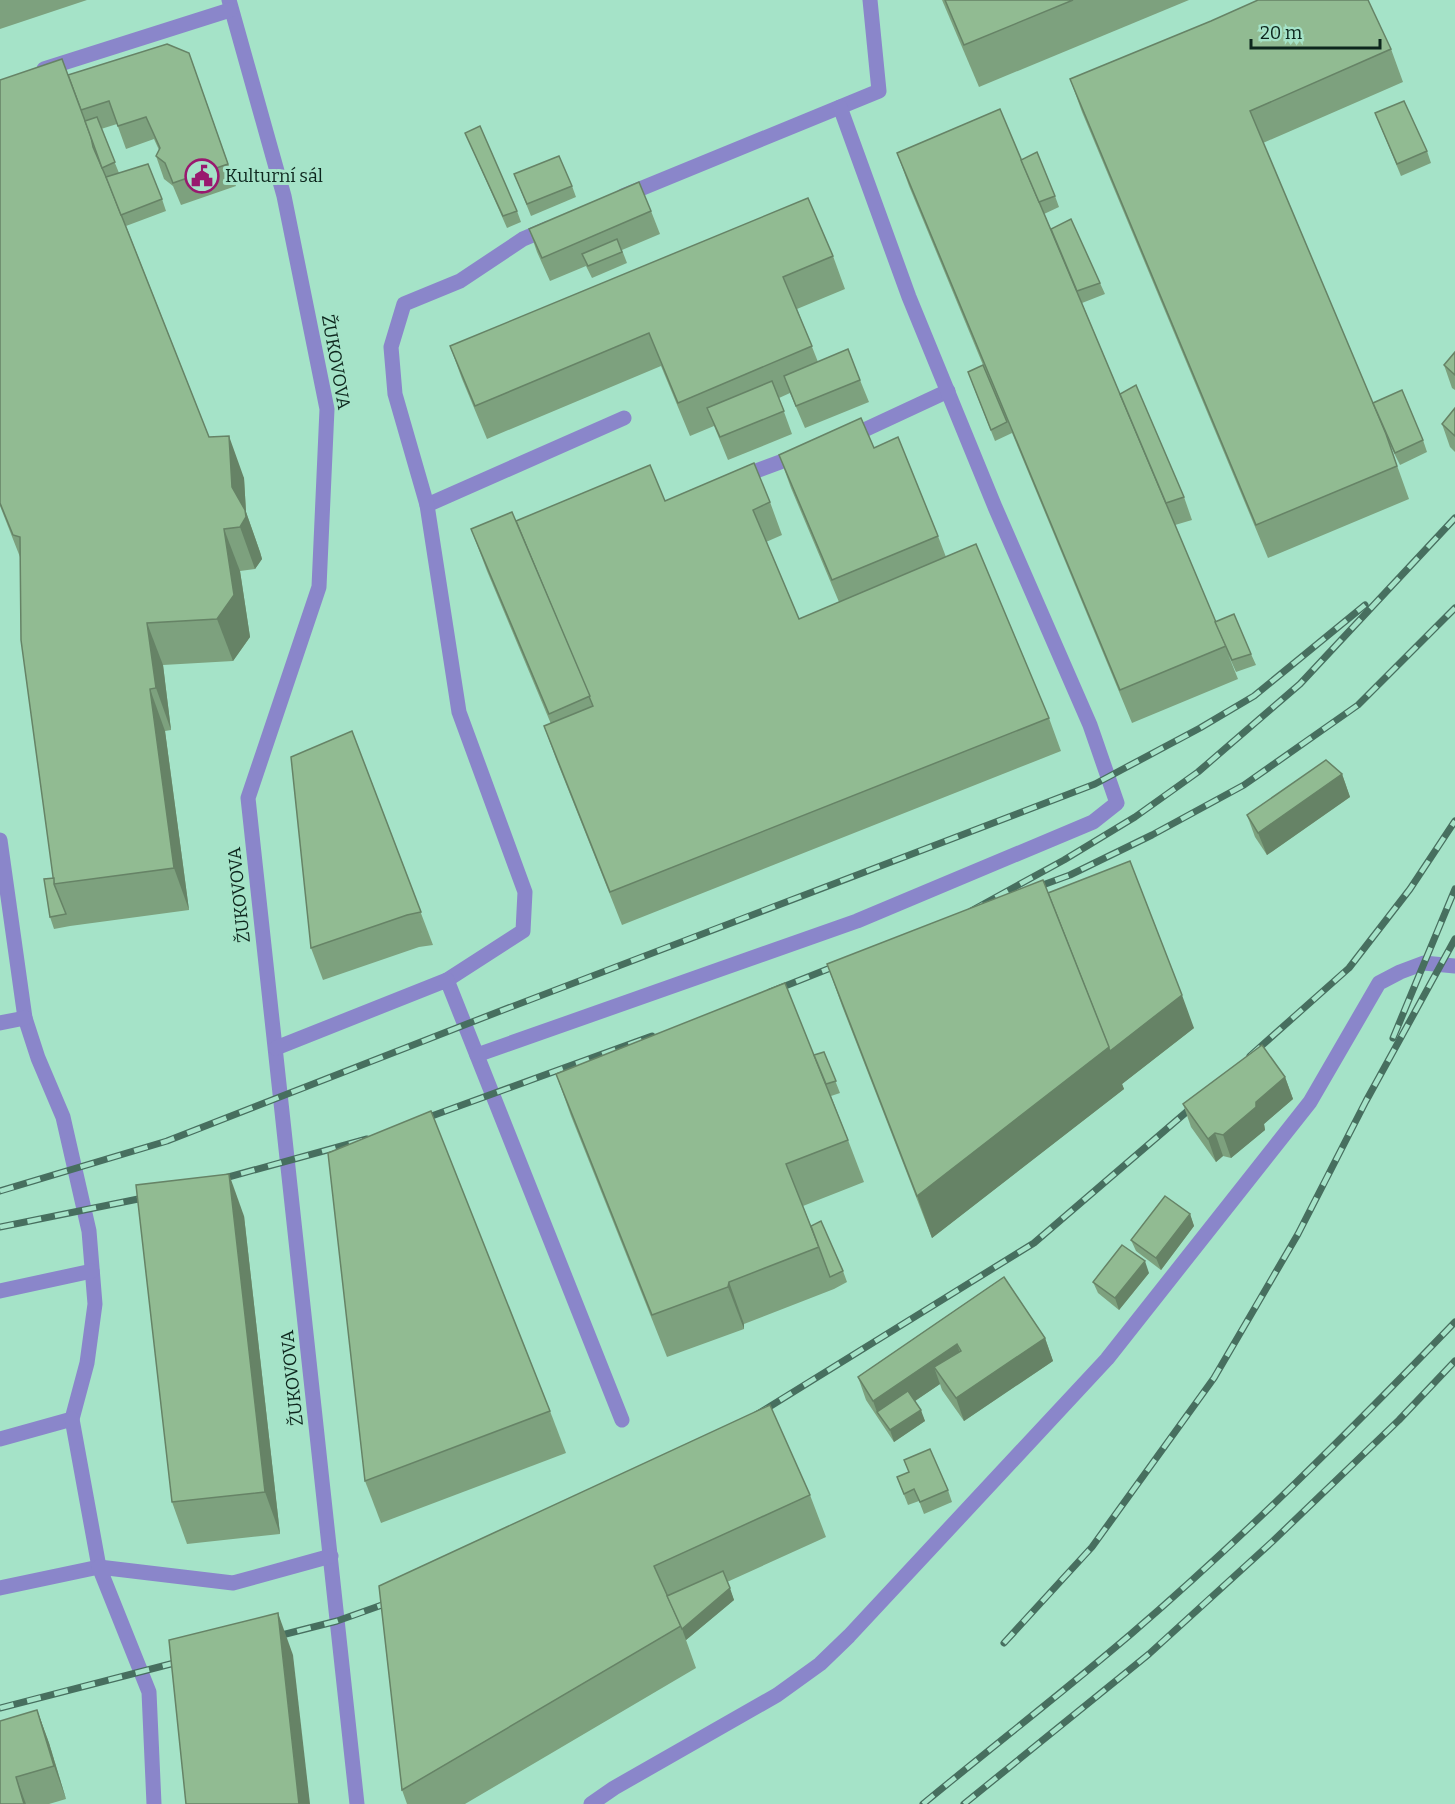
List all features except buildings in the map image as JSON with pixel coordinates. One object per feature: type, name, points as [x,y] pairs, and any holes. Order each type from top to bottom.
[{"type":"street","points":[[608,202],[879,91],[870,0]]},
{"type":"street","points":[[33,73],[229,5]]},
{"type":"street","name":"ŽUKOVOVA","points":[[229,5],[284,196],[327,410],[319,587],[248,798],[357,1804]]},
{"type":"street","points":[[477,1055],[856,921],[1093,822],[1117,803],[1090,725],[1000,518],[909,297],[840,107]]},
{"type":"street","points":[[276,1048],[447,980],[523,931],[525,892],[459,712],[427,505],[395,394],[391,347],[404,304],[460,281],[523,238],[566,220]]},
{"type":"street","points":[[834,442],[855,435],[948,391]]},
{"type":"street","points":[[427,505],[624,418]]},
{"type":"street","points":[[726,482],[812,450]]},
{"type":"street","points":[[0,840],[25,1018],[38,1059],[63,1117],[89,1231],[95,1304],[87,1364],[72,1419],[99,1567],[149,1692],[154,1804]]},
{"type":"street","points":[[591,1804],[614,1788],[777,1695],[820,1664],[849,1636],[1107,1359],[1310,1102],[1379,983],[1424,963],[1455,966]]},
{"type":"street","points":[[447,980],[622,1420]]},
{"type":"street","points":[[0,1023],[25,1018]]},
{"type":"street","points":[[0,1291],[92,1271]]},
{"type":"street","points":[[0,1439],[72,1419]]},
{"type":"street","points":[[0,1588],[99,1567],[233,1583],[330,1556]]},
{"type":"railway","points":[[971,911],[1064,860],[1135,817],[1198,772],[1300,684],[1455,518]]},
{"type":"railway","points":[[0,1191],[167,1141],[1095,784],[1200,728],[1254,696],[1365,605]]},
{"type":"railway","points":[[1029,890],[1070,875],[1152,835],[1244,785],[1358,705],[1455,608]]},
{"type":"railway","points":[[1250,1056],[1349,968],[1410,889],[1455,821]]},
{"type":"railway","points":[[1393,1038],[1455,889]]},
{"type":"railway","points":[[1004,1643],[1092,1547],[1214,1378],[1298,1234],[1366,1101],[1455,939]]},
{"type":"railway","points":[[770,992],[843,963]]},
{"type":"railway","points":[[418,1121],[652,1036]]},
{"type":"railway","points":[[756,1415],[1034,1243],[1198,1102]]},
{"type":"railway","points":[[214,1181],[367,1139]]},
{"type":"railway","points":[[0,1227],[153,1196]]},
{"type":"railway","points":[[923,1804],[1080,1677],[1215,1559],[1297,1482],[1455,1322]]},
{"type":"railway","points":[[964,1804],[1149,1654],[1273,1541],[1399,1420],[1455,1361]]},
{"type":"railway","points":[[270,1638],[337,1621],[396,1600]]},
{"type":"railway","points":[[0,1708],[186,1660]]},
{"type":"place","name":"Kulturní sál","points":[[202,176]]}]
